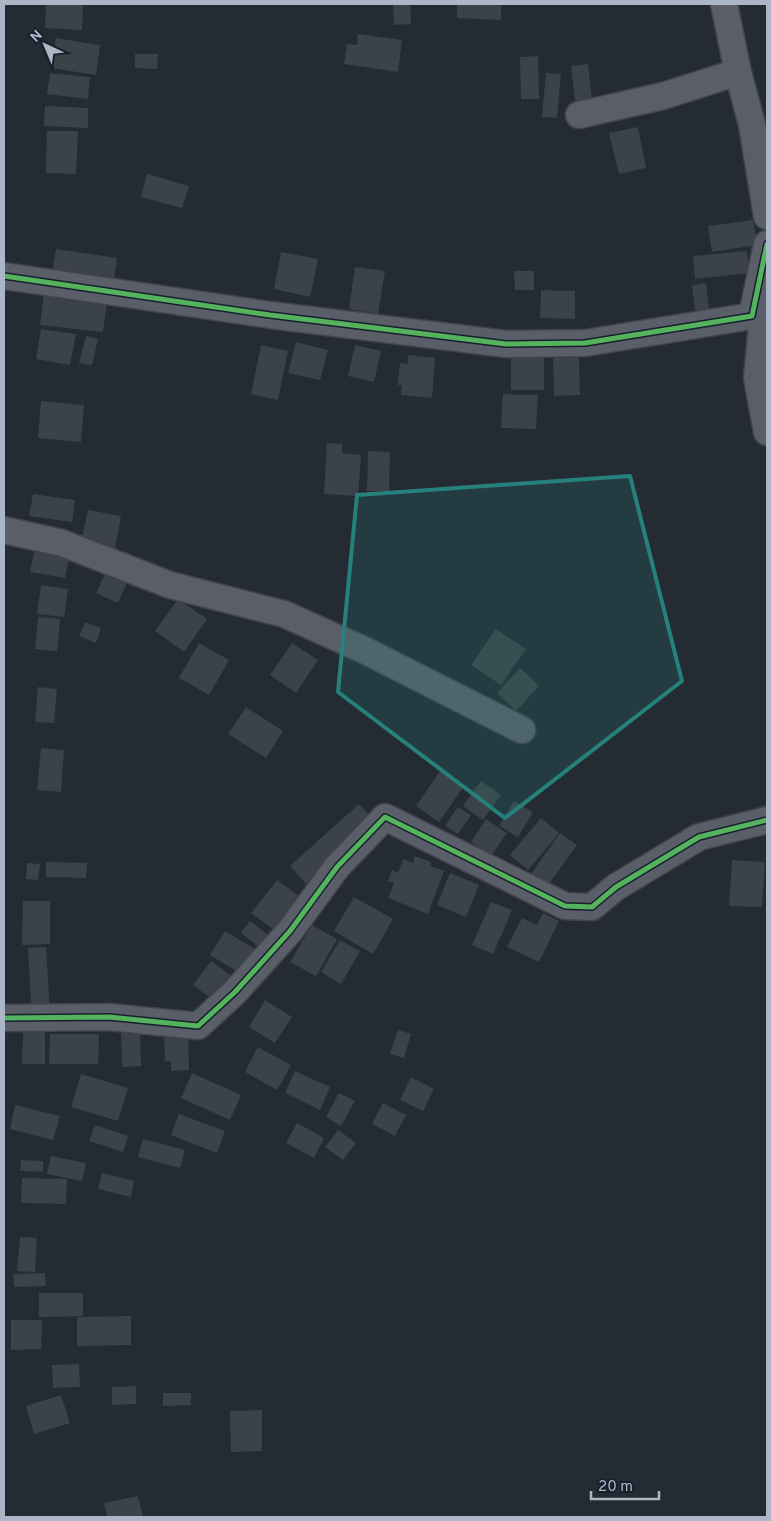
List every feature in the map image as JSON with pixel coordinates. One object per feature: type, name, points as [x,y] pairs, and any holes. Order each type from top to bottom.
[{"type":"street","points":[[724,4],[738,72],[752,126],[767,216]]},
{"type":"street","points":[[579,115],[663,96],[738,72]]},
{"type":"street","points":[[752,316],[767,244]]},
{"type":"street","points":[[4,276],[270,314],[506,344],[585,343],[752,316]]},
{"type":"street","points":[[752,316],[762,325],[757,378],[767,432]]},
{"type":"street","points":[[4,530],[62,543],[170,585],[284,614],[364,650],[522,730]]},
{"type":"street","points":[[4,1018],[109,1017],[198,1026],[235,992],[290,931],[337,867],[384,817],[565,906],[592,907],[616,887],[698,838],[767,820]]},
{"type":"highlighted area","points":[[630,476],[682,681],[505,818],[338,692],[357,495]]},
{"type":"building","points":[[46,4],[83,4],[82,30],[45,28]]},
{"type":"building","points":[[393,4],[410,4],[411,24],[394,25]]},
{"type":"building","points":[[457,4],[501,4],[501,20],[457,18]]},
{"type":"building","points":[[358,34],[402,40],[398,72],[344,64],[347,44],[357,45]]},
{"type":"building","points":[[56,38],[100,45],[96,75],[51,68]]},
{"type":"building","points":[[135,54],[158,54],[157,69],[135,68]]},
{"type":"building","points":[[538,56],[539,99],[521,99],[520,57]]},
{"type":"building","points":[[588,64],[593,107],[576,109],[571,66]]},
{"type":"building","points":[[50,73],[90,77],[88,99],[47,94]]},
{"type":"building","points":[[546,73],[561,74],[557,118],[542,117]]},
{"type":"building","points":[[45,106],[88,108],[88,128],[44,126]]},
{"type":"building","points":[[638,127],[646,168],[619,174],[609,133]]},
{"type":"building","points":[[47,131],[78,131],[76,174],[46,173]]},
{"type":"building","points":[[147,174],[189,186],[182,208],[141,197]]},
{"type":"building","points":[[753,220],[757,245],[712,252],[708,226]]},
{"type":"building","points":[[56,249],[117,258],[113,285],[52,276]]},
{"type":"building","points":[[747,251],[749,273],[695,279],[693,256]]},
{"type":"building","points":[[281,252],[318,259],[310,297],[274,289]]},
{"type":"building","points":[[355,267],[385,271],[378,314],[349,309]]},
{"type":"building","points":[[514,271],[534,271],[534,290],[515,290]]},
{"type":"building","points":[[706,283],[709,309],[695,311],[692,285]]},
{"type":"building","points":[[541,290],[575,291],[575,319],[540,318]]},
{"type":"building","points":[[44,294],[107,302],[103,332],[40,325]]},
{"type":"building","points":[[41,329],[76,334],[70,365],[36,359]]},
{"type":"building","points":[[86,336],[98,339],[92,365],[79,363]]},
{"type":"building","points":[[296,342],[328,350],[320,380],[288,373]]},
{"type":"building","points":[[261,345],[288,351],[278,400],[251,394]]},
{"type":"building","points":[[355,345],[381,351],[374,382],[348,376]]},
{"type":"building","points":[[408,355],[435,358],[432,398],[401,395],[402,385],[398,385],[400,363],[408,364]]},
{"type":"building","points":[[511,357],[544,357],[544,390],[511,390]]},
{"type":"building","points":[[553,358],[579,358],[580,395],[554,396]]},
{"type":"building","points":[[503,394],[538,395],[536,429],[501,428]]},
{"type":"building","points":[[41,401],[84,405],[81,442],[38,438]]},
{"type":"building","points":[[327,443],[342,444],[342,453],[361,455],[358,496],[324,494]]},
{"type":"building","points":[[368,451],[390,452],[389,491],[367,491]]},
{"type":"building","points":[[33,494],[75,500],[72,522],[29,516]]},
{"type":"building","points":[[88,510],[121,516],[115,548],[81,542]]},
{"type":"building","points":[[35,547],[70,553],[65,578],[30,572]]},
{"type":"building","points":[[108,568],[129,578],[118,603],[96,593]]},
{"type":"building","points":[[41,585],[68,589],[64,617],[37,614]]},
{"type":"building","points":[[178,599],[207,619],[184,652],[155,631]]},
{"type":"building","points":[[38,617],[60,619],[57,651],[35,649]]},
{"type":"building","points":[[85,622],[101,628],[96,643],[79,636]]},
{"type":"building","points":[[496,629],[526,649],[501,685],[471,665]]},
{"type":"building","points":[[199,643],[229,660],[209,695],[179,678]]},
{"type":"building","points":[[292,643],[318,660],[296,693],[270,675]]},
{"type":"building","points":[[520,668],[539,686],[516,711],[497,693]]},
{"type":"building","points":[[38,687],[57,689],[54,723],[35,722]]},
{"type":"building","points":[[246,707],[283,731],[266,758],[228,734]]},
{"type":"building","points":[[41,748],[64,750],[61,792],[37,790]]},
{"type":"building","points":[[441,770],[464,786],[439,822],[416,806]]},
{"type":"building","points":[[481,781],[501,795],[483,820],[463,806]]},
{"type":"building","points":[[514,801],[533,812],[518,837],[499,826]]},
{"type":"building","points":[[359,804],[375,822],[306,884],[290,866]]},
{"type":"building","points":[[458,807],[471,815],[458,834],[445,826]]},
{"type":"building","points":[[541,818],[559,833],[528,870],[510,855]]},
{"type":"building","points":[[486,819],[507,833],[491,856],[471,842]]},
{"type":"building","points":[[560,833],[577,845],[543,892],[526,881]]},
{"type":"building","points":[[415,856],[431,862],[430,866],[444,871],[428,914],[388,898],[394,883],[388,881],[392,870],[398,873],[403,859],[413,863]]},
{"type":"building","points":[[732,860],[765,862],[762,907],[729,906]]},
{"type":"building","points":[[46,862],[87,863],[86,878],[46,877]]},
{"type":"building","points":[[27,863],[40,864],[38,880],[26,879]]},
{"type":"building","points":[[450,873],[479,885],[466,917],[437,905]]},
{"type":"building","points":[[277,880],[300,897],[274,930],[251,913]]},
{"type":"building","points":[[354,897],[393,919],[373,954],[334,931]]},
{"type":"building","points":[[23,901],[50,901],[50,944],[22,945]]},
{"type":"building","points":[[491,902],[512,910],[493,954],[472,945]]},
{"type":"building","points":[[543,913],[559,921],[539,962],[507,947],[522,918],[537,925]]},
{"type":"building","points":[[250,921],[275,940],[266,952],[241,933]]},
{"type":"building","points":[[312,925],[337,939],[316,976],[290,962]]},
{"type":"building","points":[[225,931],[257,950],[243,975],[210,955]]},
{"type":"building","points":[[340,940],[360,951],[341,984],[321,972]]},
{"type":"building","points":[[46,947],[50,1014],[32,1015],[28,948]]},
{"type":"building","points":[[211,961],[235,979],[217,1003],[193,985]]},
{"type":"building","points":[[265,1000],[292,1017],[275,1043],[249,1027]]},
{"type":"building","points":[[398,1030],[411,1034],[404,1058],[390,1054]]},
{"type":"building","points":[[140,1031],[141,1066],[122,1067],[121,1032]]},
{"type":"building","points":[[23,1032],[45,1032],[45,1064],[22,1064]]},
{"type":"building","points":[[188,1033],[189,1070],[171,1071],[171,1061],[165,1061],[164,1034]]},
{"type":"building","points":[[50,1034],[99,1034],[98,1064],[49,1064]]},
{"type":"building","points":[[258,1047],[291,1065],[277,1090],[245,1072]]},
{"type":"building","points":[[295,1071],[330,1087],[320,1110],[285,1093]]},
{"type":"building","points":[[192,1073],[241,1095],[230,1120],[181,1098]]},
{"type":"building","points":[[81,1074],[128,1088],[118,1121],[71,1107]]},
{"type":"building","points":[[411,1077],[434,1089],[423,1111],[400,1100]]},
{"type":"building","points":[[339,1093],[355,1101],[341,1126],[326,1117]]},
{"type":"building","points":[[383,1103],[406,1115],[395,1136],[372,1124]]},
{"type":"building","points":[[15,1105],[60,1116],[53,1140],[10,1129]]},
{"type":"building","points":[[179,1114],[225,1131],[217,1153],[171,1135]]},
{"type":"building","points":[[297,1123],[324,1138],[314,1158],[286,1143]]},
{"type":"building","points":[[95,1125],[128,1136],[123,1152],[89,1141]]},
{"type":"building","points":[[338,1130],[356,1143],[343,1160],[325,1147]]},
{"type":"building","points":[[143,1139],[185,1150],[180,1168],[138,1157]]},
{"type":"building","points":[[51,1156],[86,1163],[82,1181],[47,1174]]},
{"type":"building","points":[[21,1160],[43,1161],[43,1172],[20,1171]]},
{"type":"building","points":[[102,1173],[134,1181],[131,1197],[98,1189]]},
{"type":"building","points":[[22,1178],[67,1179],[66,1204],[21,1203]]},
{"type":"building","points":[[20,1237],[37,1238],[35,1272],[17,1271]]},
{"type":"building","points":[[45,1273],[46,1286],[14,1287],[13,1274]]},
{"type":"building","points":[[39,1293],[83,1293],[83,1316],[39,1317]]},
{"type":"building","points":[[131,1316],[131,1345],[77,1346],[77,1317]]},
{"type":"building","points":[[11,1320],[42,1320],[41,1349],[11,1350]]},
{"type":"building","points":[[79,1364],[80,1387],[53,1388],[52,1365]]},
{"type":"building","points":[[136,1386],[136,1404],[112,1405],[112,1387]]},
{"type":"building","points":[[163,1393],[191,1393],[191,1405],[163,1406]]},
{"type":"building","points":[[61,1395],[70,1423],[34,1434],[26,1406]]},
{"type":"building","points":[[262,1410],[262,1451],[231,1452],[230,1411]]},
{"type":"building","points":[[138,1496],[143,1517],[107,1517],[104,1503]]},
{"type":"cycle path","points":[[4,276],[270,315],[506,344],[585,343],[752,316],[767,244]]},
{"type":"cycle path","points":[[4,1018],[109,1017],[198,1026],[235,992],[290,931],[337,867],[385,817],[565,906],[592,907],[616,887],[699,837],[767,820]]}]
